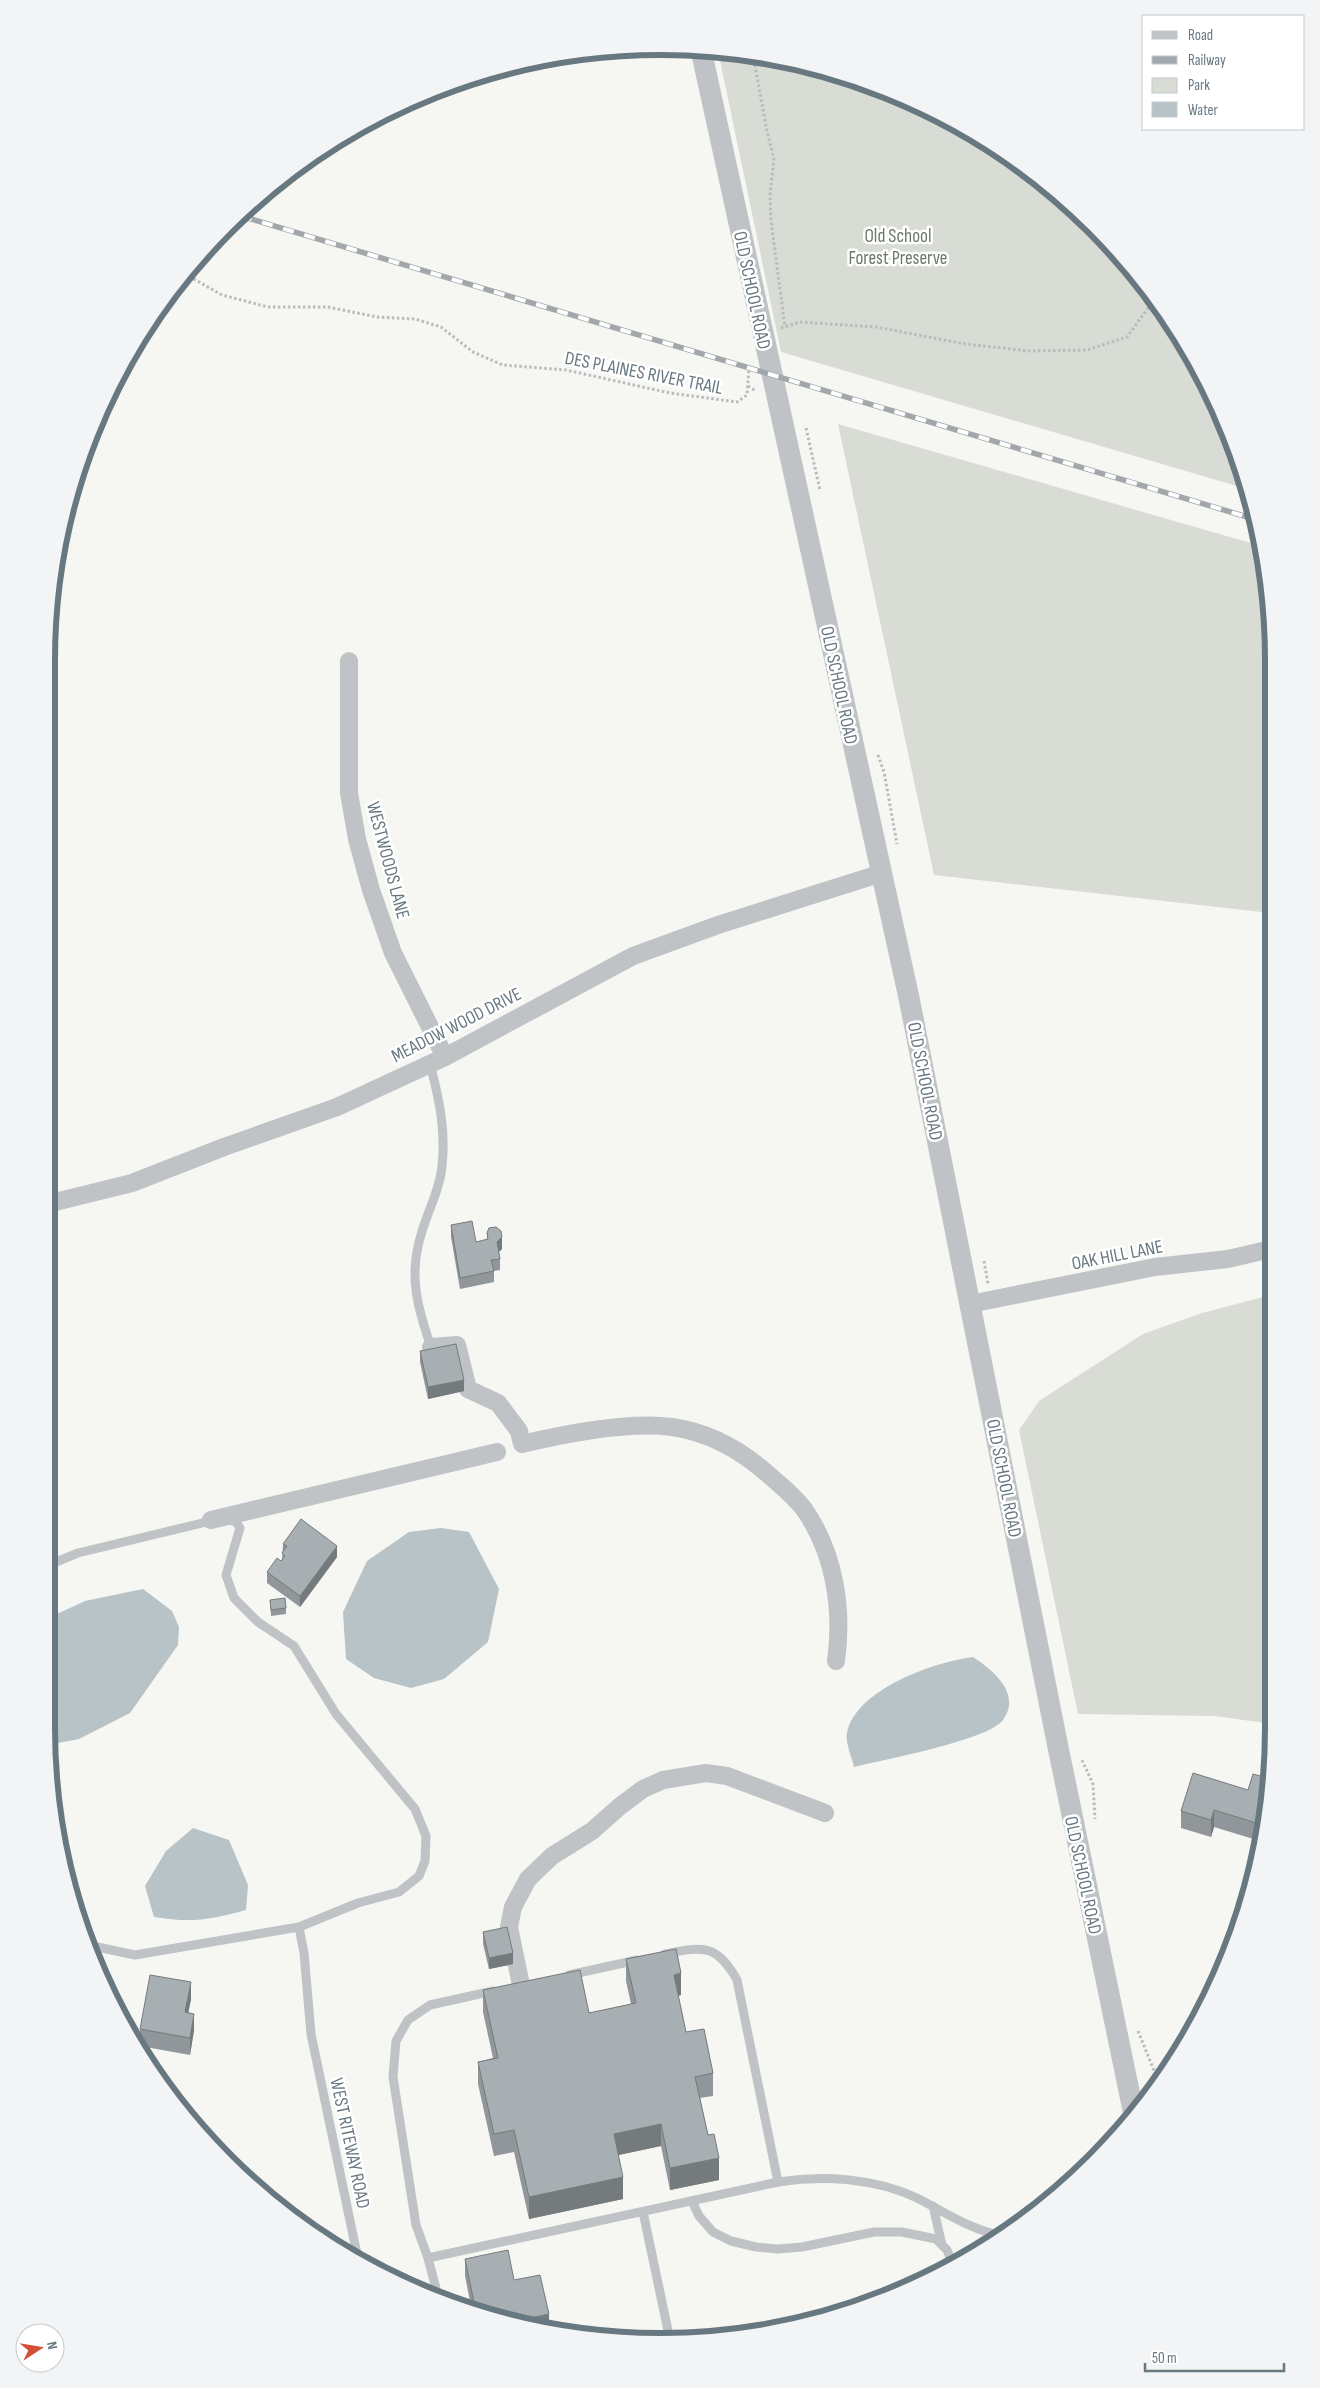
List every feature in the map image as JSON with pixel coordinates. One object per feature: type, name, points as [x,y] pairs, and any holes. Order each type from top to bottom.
[{"type":"street","name":"OLD SCHOOL ROAD","points":[[702,56],[910,998],[1058,1747],[1132,2106]]},
{"type":"street","name":"WESTWOODS LANE","points":[[349,661],[349,793],[357,839],[371,890],[393,953],[438,1060]]},
{"type":"street","name":"MEADOW WOOD DRIVE","points":[[55,1202],[132,1184],[224,1147],[337,1107],[438,1060],[633,956],[718,924],[882,873]]},
{"type":"street","name":"OAK HILL LANE","points":[[970,1304],[1155,1267],[1228,1258],[1265,1250]]},
{"type":"street","points":[[431,1348],[457,1344],[468,1389],[498,1403],[519,1431],[522,1444],[636,1426],[672,1427],[718,1441],[748,1456],[806,1512],[826,1553],[839,1610],[840,1635],[836,1661]]},
{"type":"street","points":[[211,1520],[497,1452]]},
{"type":"street","points":[[517,1986],[509,1927],[513,1907],[528,1879],[552,1856],[592,1831],[643,1789],[664,1780],[706,1773],[727,1776],[825,1813]]},
{"type":"lane","points":[[431,1348],[417,1307],[415,1281],[416,1255],[421,1234],[432,1206],[442,1168],[444,1134],[438,1060]]},
{"type":"lane","points":[[55,1562],[78,1552],[211,1520],[227,1519],[236,1522],[240,1528],[226,1575],[234,1598],[258,1622],[294,1646],[336,1714],[415,1809],[426,1836],[425,1861],[418,1876],[400,1892],[358,1903],[299,1927],[135,1954],[96,1947]]},
{"type":"lane","name":"WEST RITEWAY ROAD","points":[[299,1927],[304,1954],[311,2034],[356,2252]]},
{"type":"lane","points":[[558,1977],[687,1949],[711,1950],[727,1962],[737,1980],[778,2182]]},
{"type":"lane","points":[[436,2290],[428,2258],[416,2225],[401,2136],[393,2077],[396,2042],[408,2020],[430,2005],[517,1986]]},
{"type":"lane","points":[[428,2258],[804,2178],[874,2183],[915,2197],[986,2233],[991,2234]]},
{"type":"lane","points":[[692,2201],[699,2216],[713,2232],[731,2241],[756,2247],[802,2247],[874,2232],[922,2235],[936,2239],[947,2250],[951,2258]]},
{"type":"lane","points":[[933,2206],[942,2245]]},
{"type":"lane","points":[[643,2212],[668,2333]]},
{"type":"path","points":[[754,63],[766,131],[774,159],[770,194],[771,221],[786,327]]},
{"type":"path","name":"DES PLAINES RIVER TRAIL","points":[[191,278],[222,296],[268,307],[328,307],[377,317],[424,322],[441,327],[473,352],[503,365],[566,370],[670,394],[729,403],[737,402],[747,395],[749,380],[748,360]]},
{"type":"path","points":[[763,333],[800,322],[876,327],[965,344],[1030,351],[1087,350],[1127,337],[1150,306]]},
{"type":"green space","name":"Old School Forest Preserve","points":[[719,58],[778,67],[817,76],[892,101],[928,117],[996,157],[1059,205],[1115,261],[1163,324],[1203,392],[1219,428],[1239,487],[781,352]]},
{"type":"green space","points":[[838,424],[1253,544],[1264,620],[1265,912],[934,875]]},
{"type":"green space","points":[[1265,1297],[1265,1723],[1215,1716],[1078,1714],[1019,1430],[1039,1401],[1143,1334],[1202,1313]]},
{"type":"water","points":[[441,1528],[469,1532],[499,1589],[488,1642],[444,1679],[411,1688],[374,1678],[346,1659],[343,1612],[367,1561],[409,1532]]},
{"type":"water","points":[[143,1589],[172,1611],[179,1627],[178,1645],[130,1713],[79,1739],[55,1744],[55,1615],[85,1601]]},
{"type":"water","points":[[973,1657],[996,1676],[1007,1692],[1008,1710],[1003,1720],[978,1735],[957,1742],[854,1767],[847,1733],[853,1717],[865,1703],[899,1680],[938,1665]]},
{"type":"water","points":[[193,1828],[229,1840],[248,1885],[246,1910],[200,1920],[154,1917],[145,1886],[166,1851]]},
{"type":"building","points":[[472,1221],[476,1242],[488,1239],[487,1233],[489,1228],[496,1227],[501,1231],[502,1237],[497,1242],[500,1259],[491,1260],[494,1271],[460,1278],[451,1225]]},
{"type":"building","points":[[456,1344],[464,1380],[428,1387],[420,1351]]},
{"type":"building","points":[[301,1519],[337,1546],[300,1596],[267,1572],[277,1558],[281,1561],[285,1556],[282,1553],[287,1546],[283,1544]]},
{"type":"building","points":[[285,1598],[286,1608],[271,1610],[270,1600]]},
{"type":"building","points":[[1193,1773],[1248,1790],[1253,1774],[1263,1777],[1257,1823],[1214,1810],[1211,1820],[1181,1811]]},
{"type":"building","points":[[507,1927],[513,1953],[489,1958],[483,1932]]},
{"type":"building","points":[[676,1949],[681,1973],[674,1975],[686,2032],[704,2029],[713,2073],[695,2077],[708,2135],[714,2134],[719,2158],[670,2168],[661,2124],[614,2134],[623,2177],[529,2197],[514,2130],[494,2134],[478,2062],[498,2058],[483,1990],[580,1970],[589,2013],[636,2003],[626,1959]]},
{"type":"building","points":[[150,1975],[191,1982],[185,2012],[194,2014],[190,2038],[140,2029]]},
{"type":"building","points":[[508,2250],[514,2280],[540,2275],[549,2314],[529,2318],[474,2303],[465,2259]]},
{"type":"railway","points":[[247,218],[1247,517]]}]
